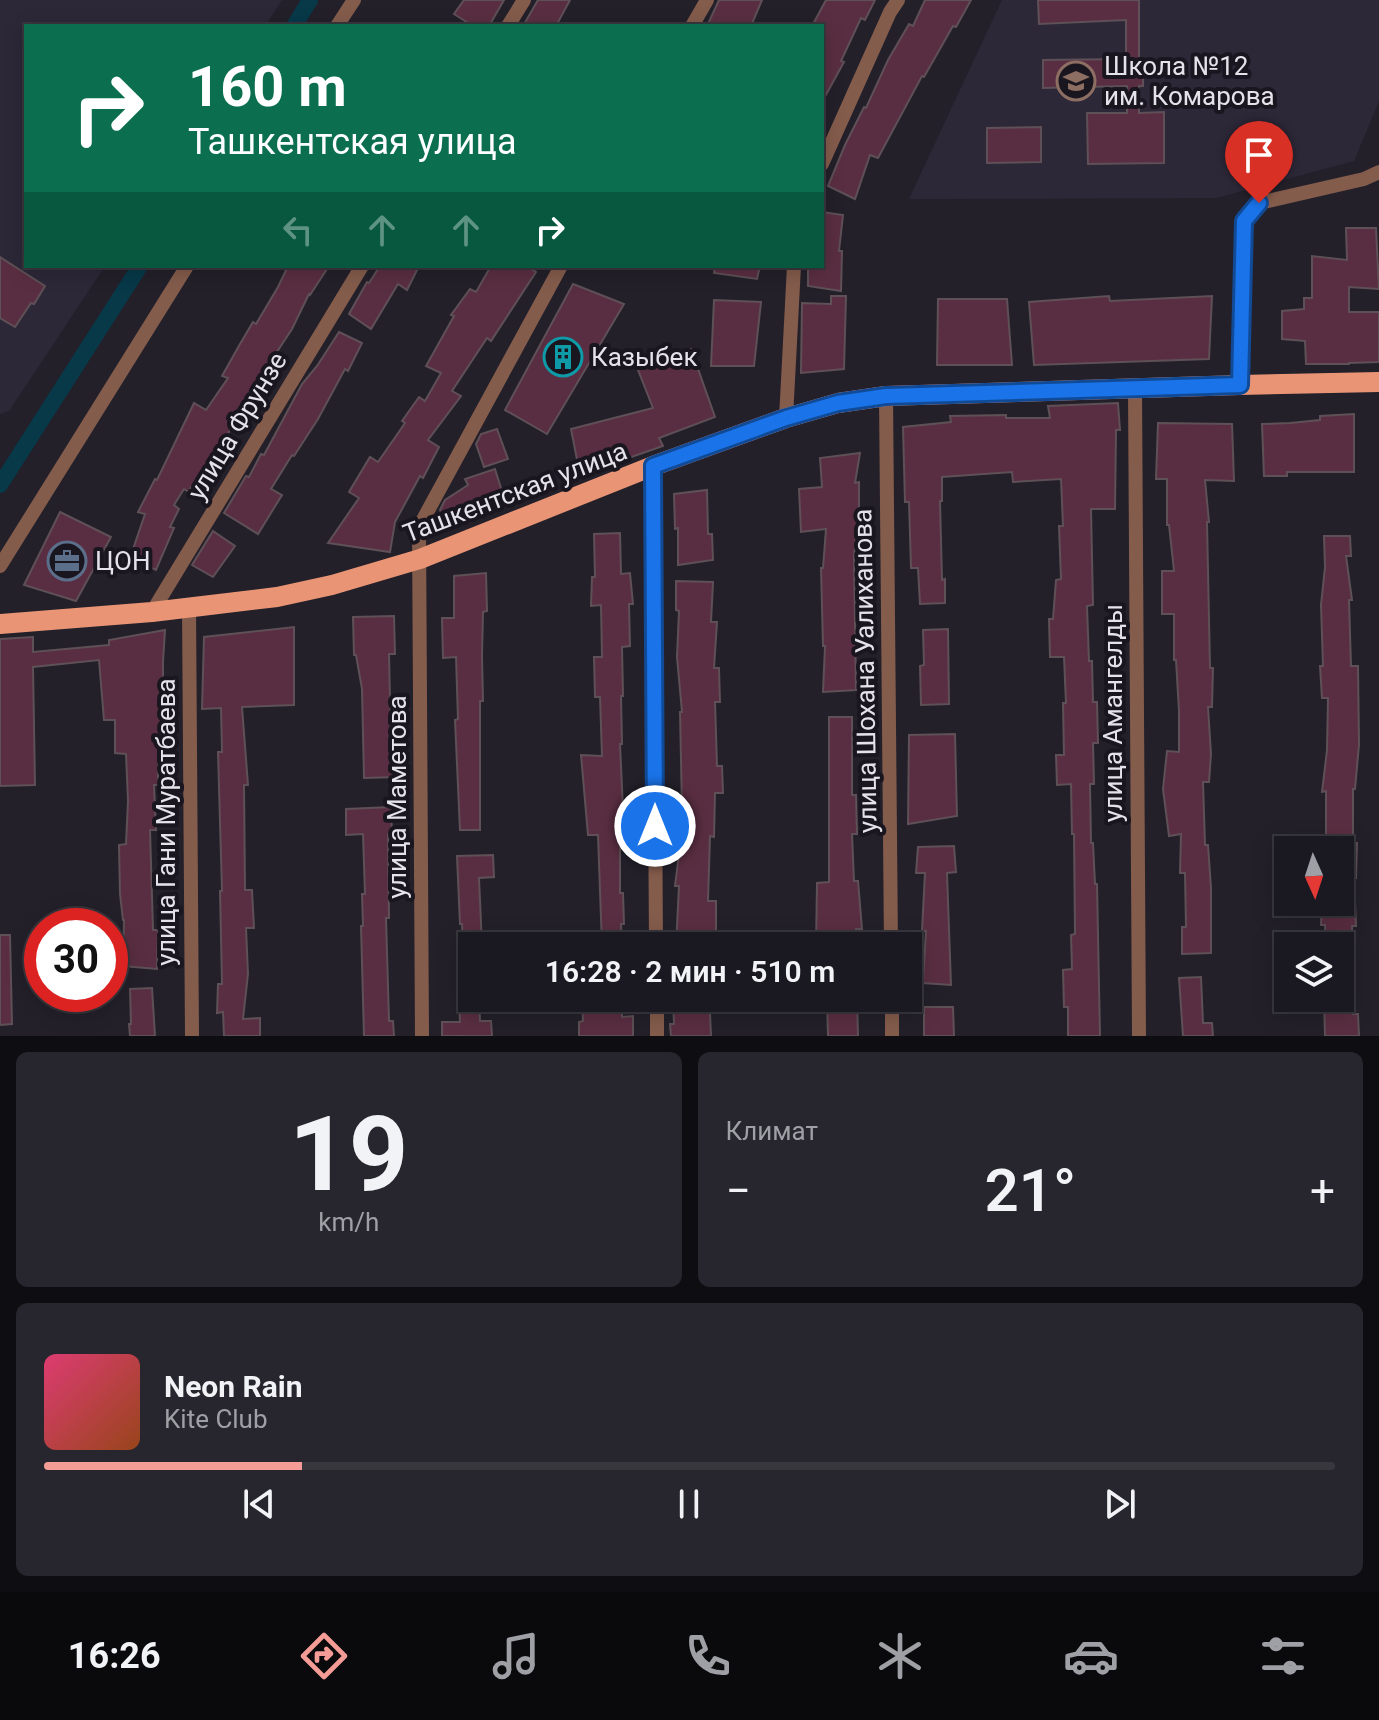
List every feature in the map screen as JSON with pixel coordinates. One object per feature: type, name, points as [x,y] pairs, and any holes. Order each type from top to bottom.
[{"type":"main road","name":"Ташкентская улица","points":[[0,624],[152,612],[277,597],[332,585],[420,559],[653,466],[786,418],[838,403],[886,396],[1379,382]]},
{"type":"street","points":[[338,24],[354,0]]},
{"type":"street","points":[[509,24],[524,0]]},
{"type":"street","points":[[693,24],[707,0]]},
{"type":"street","points":[[824,160],[898,0]]},
{"type":"street","points":[[1240,385],[1244,221],[1259,203],[1364,179],[1379,172]]},
{"type":"street","points":[[0,566],[186,268]]},
{"type":"street","name":"улица Фрунзе","points":[[152,612],[361,268]]},
{"type":"street","name":"улица Маметова","points":[[422,1036],[419,527],[560,268]]},
{"type":"street","points":[[786,418],[794,268]]},
{"type":"street","name":"улица Амангелды","points":[[1135,389],[1139,1036]]},
{"type":"street","name":"улица Шохана Уалиханова","points":[[886,396],[891,932]]},
{"type":"street","points":[[653,466],[656,932]]},
{"type":"street","name":"улица Гани Муратбаева","points":[[189,607],[192,1036]]},
{"type":"street","points":[[657,1012],[657,1036]]},
{"type":"street","points":[[892,1012],[892,1036]]},
{"type":"shaded area","points":[[0,0],[282,0],[266,24],[24,24],[24,268],[104,268],[9,411],[0,414]]},
{"type":"shaded area","points":[[1002,0],[1379,0],[1379,101],[1354,161],[1216,198],[909,199]]},
{"type":"building","points":[[464,0],[504,0],[490,24],[470,24],[454,14]]},
{"type":"building","points":[[538,0],[570,0],[557,24],[524,24]]},
{"type":"building","points":[[719,0],[762,0],[752,24],[708,24]]},
{"type":"building","points":[[826,0],[875,0],[865,20],[861,18],[841,61],[844,62],[824,98],[824,24],[813,24]]},
{"type":"building","points":[[925,0],[971,0],[922,76],[878,158],[870,155],[855,199],[828,186],[888,60],[909,24],[913,26]]},
{"type":"building","points":[[1038,0],[1139,0],[1139,59],[1143,59],[1143,86],[1139,86],[1139,113],[1164,112],[1164,163],[1088,164],[1087,113],[1127,113],[1127,86],[1043,88],[1043,60],[1126,59],[1126,20],[1039,24]]},
{"type":"building","points":[[1041,127],[1041,162],[987,163],[987,128]]},
{"type":"building","points":[[824,212],[843,215],[839,251],[842,251],[841,291],[808,286],[808,268],[824,268]]},
{"type":"building","points":[[1346,228],[1376,228],[1379,289],[1349,287],[1349,312],[1379,312],[1379,362],[1306,364],[1305,341],[1282,339],[1282,311],[1304,309],[1304,298],[1312,298],[1312,256],[1347,260]]},
{"type":"building","points":[[0,257],[45,286],[15,327],[0,318]]},
{"type":"building","points":[[287,268],[328,268],[309,294],[256,394],[238,420],[236,418],[219,452],[195,489],[191,487],[189,492],[184,489],[174,505],[179,509],[170,527],[174,528],[156,570],[130,558],[145,514],[138,512],[194,403],[206,410],[228,378],[222,376],[253,322],[256,324]]},
{"type":"building","points":[[379,268],[418,268],[407,290],[398,284],[371,329],[349,314]]},
{"type":"building","points":[[490,268],[530,268],[536,272],[491,341],[487,338],[452,391],[461,396],[428,440],[439,447],[395,522],[390,552],[328,543],[359,498],[349,492],[370,457],[378,462],[419,397],[425,401],[441,373],[426,366],[454,316],[451,315],[470,289],[476,292]]},
{"type":"building","points":[[715,268],[760,268],[757,279],[714,273]]},
{"type":"building","name":"Казыбек","points":[[573,284],[624,304],[547,434],[505,410]]},
{"type":"building","points":[[831,296],[846,296],[844,369],[801,373],[802,303],[831,304]]},
{"type":"building","points":[[1109,296],[1110,301],[1212,296],[1209,359],[1034,365],[1029,302]]},
{"type":"building","points":[[938,299],[1007,299],[1012,365],[937,365]]},
{"type":"building","points":[[714,300],[761,302],[754,366],[711,366]]},
{"type":"building","points":[[339,332],[362,343],[348,371],[345,369],[318,419],[271,489],[282,495],[258,534],[224,513],[261,454],[264,455],[302,384]]},
{"type":"building","points":[[691,349],[715,417],[659,438],[663,446],[580,475],[571,429],[653,408],[636,365]]},
{"type":"building","points":[[1118,403],[1120,430],[1116,430],[1115,509],[1091,509],[1093,605],[1087,606],[1093,702],[1097,702],[1098,743],[1093,743],[1094,784],[1090,784],[1091,843],[1097,884],[1100,1036],[1068,1036],[1063,970],[1072,969],[1071,935],[1075,934],[1074,834],[1071,784],[1057,785],[1056,755],[1064,755],[1064,657],[1050,657],[1049,619],[1053,619],[1056,580],[1061,579],[1061,479],[1013,482],[1012,472],[942,477],[940,501],[945,603],[920,604],[918,568],[911,568],[903,427],[951,422],[950,416],[1050,418],[1048,406]]},
{"type":"building","points":[[1354,414],[1354,472],[1287,472],[1287,476],[1264,476],[1262,424]]},
{"type":"building","points":[[1158,423],[1232,424],[1234,481],[1205,480],[1209,522],[1210,668],[1213,668],[1212,707],[1208,707],[1209,782],[1203,782],[1205,845],[1208,845],[1211,888],[1211,953],[1182,954],[1182,927],[1186,927],[1185,873],[1180,873],[1181,834],[1169,836],[1163,789],[1167,751],[1179,752],[1179,711],[1174,614],[1162,614],[1162,571],[1174,571],[1167,525],[1167,479],[1156,479]]},
{"type":"building","points":[[497,429],[508,459],[484,467],[476,444],[481,434]]},
{"type":"building","points":[[860,453],[855,483],[859,482],[859,524],[854,557],[856,690],[823,692],[825,646],[821,568],[826,529],[801,532],[799,489],[822,487],[820,458]]},
{"type":"building","points":[[495,469],[506,504],[469,516],[471,521],[444,528],[440,510],[445,500],[468,485],[465,479]]},
{"type":"building","points":[[707,490],[708,534],[712,534],[713,560],[678,565],[674,494]]},
{"type":"building","name":"ЦОН","points":[[60,512],[111,537],[76,601],[24,585]]},
{"type":"building","points":[[213,531],[235,546],[213,577],[192,565]]},
{"type":"building","points":[[620,533],[621,574],[630,573],[633,604],[629,604],[630,646],[622,647],[620,744],[624,834],[620,834],[620,893],[623,893],[624,924],[621,924],[621,932],[601,932],[598,835],[588,835],[581,755],[602,756],[600,697],[595,697],[594,657],[602,657],[601,605],[591,606],[592,577],[595,577],[594,534]]},
{"type":"building","points":[[1324,536],[1350,536],[1351,556],[1346,556],[1352,600],[1349,600],[1351,666],[1358,666],[1359,745],[1353,789],[1353,836],[1326,836],[1326,791],[1322,792],[1328,698],[1322,698],[1320,666],[1323,666],[1321,605]]},
{"type":"building","points":[[486,573],[483,701],[480,701],[480,830],[460,830],[455,720],[458,719],[456,657],[443,658],[442,618],[454,618],[454,576]]},
{"type":"building","points":[[676,581],[713,582],[711,622],[717,622],[714,668],[719,668],[720,702],[715,702],[717,766],[722,766],[723,793],[715,793],[714,837],[710,836],[708,901],[716,901],[716,932],[677,932],[679,886],[675,886],[680,846],[678,808],[682,808],[682,712],[677,657],[679,611],[676,610]]},
{"type":"building","points":[[394,616],[395,654],[389,654],[391,751],[397,751],[398,777],[364,778],[362,689],[354,655],[353,617]]},
{"type":"building","points":[[294,627],[294,705],[242,707],[248,785],[244,785],[245,890],[252,890],[254,928],[246,928],[248,974],[243,1019],[260,1018],[260,1036],[224,1036],[223,1012],[217,1013],[218,984],[222,984],[218,752],[222,752],[221,708],[202,709],[204,637]]},
{"type":"building","points":[[948,629],[949,704],[921,705],[923,630]]},
{"type":"building","points":[[165,630],[163,757],[158,756],[158,785],[154,785],[156,830],[150,830],[153,930],[158,930],[157,969],[128,966],[128,908],[122,908],[119,845],[126,844],[126,754],[115,753],[115,720],[104,720],[99,660],[33,667],[35,785],[0,786],[0,639],[33,637],[33,652],[109,645],[109,640]]},
{"type":"building","points":[[829,717],[852,717],[852,795],[856,795],[857,834],[852,834],[854,881],[858,881],[862,929],[856,929],[856,932],[816,932],[817,883],[829,882]]},
{"type":"building","points":[[955,734],[957,816],[908,824],[909,735]]},
{"type":"building","points":[[391,807],[392,834],[388,834],[389,918],[386,918],[389,1021],[393,1021],[394,1036],[364,1036],[361,926],[362,894],[365,894],[363,834],[346,835],[346,809]]},
{"type":"building","points":[[1354,843],[1357,843],[1354,878]]},
{"type":"building","points":[[954,846],[956,872],[947,873],[951,985],[923,983],[925,873],[916,873],[918,847]]},
{"type":"building","points":[[493,855],[494,877],[479,878],[481,932],[462,932],[457,856]]},
{"type":"building","points":[[1354,878],[1356,926],[1352,926],[1352,932],[1325,932],[1325,925],[1321,925],[1321,916],[1354,916]]},
{"type":"building","points":[[0,935],[10,935],[12,1024],[0,1025]]},
{"type":"building","points":[[1201,977],[1203,1023],[1212,1023],[1213,1036],[1183,1036],[1179,978]]},
{"type":"building","points":[[152,988],[155,1036],[130,1036],[130,989]]},
{"type":"building","points":[[924,1007],[953,1007],[954,1036],[924,1036]]},
{"type":"building","points":[[460,1012],[480,1012],[480,1021],[491,1021],[492,1036],[442,1036],[442,1022],[460,1022]]},
{"type":"building","points":[[583,1012],[622,1012],[622,1017],[633,1016],[633,1036],[579,1036],[579,1022],[583,1021]]},
{"type":"building","points":[[674,1012],[723,1012],[710,1013],[711,1036],[671,1036],[670,1024],[674,1024]]},
{"type":"building","points":[[827,1012],[857,1012],[858,1036],[828,1036]]},
{"type":"building","points":[[1324,1012],[1358,1014],[1359,1036],[1325,1036]]},
{"type":"waterway","points":[[295,24],[310,0]]},
{"type":"waterway","points":[[0,485],[139,268]]},
{"type":"place","name":"Школа №12 им. Комарова","points":[[1076,81]]},
{"type":"place","name":"Казыбек","points":[[563,357]]},
{"type":"place","name":"ЦОН","points":[[67,561]]},
{"type":"route","points":[[655,826],[653,466],[786,418],[838,403],[886,396],[1240,385],[1244,221],[1259,203]]}]
